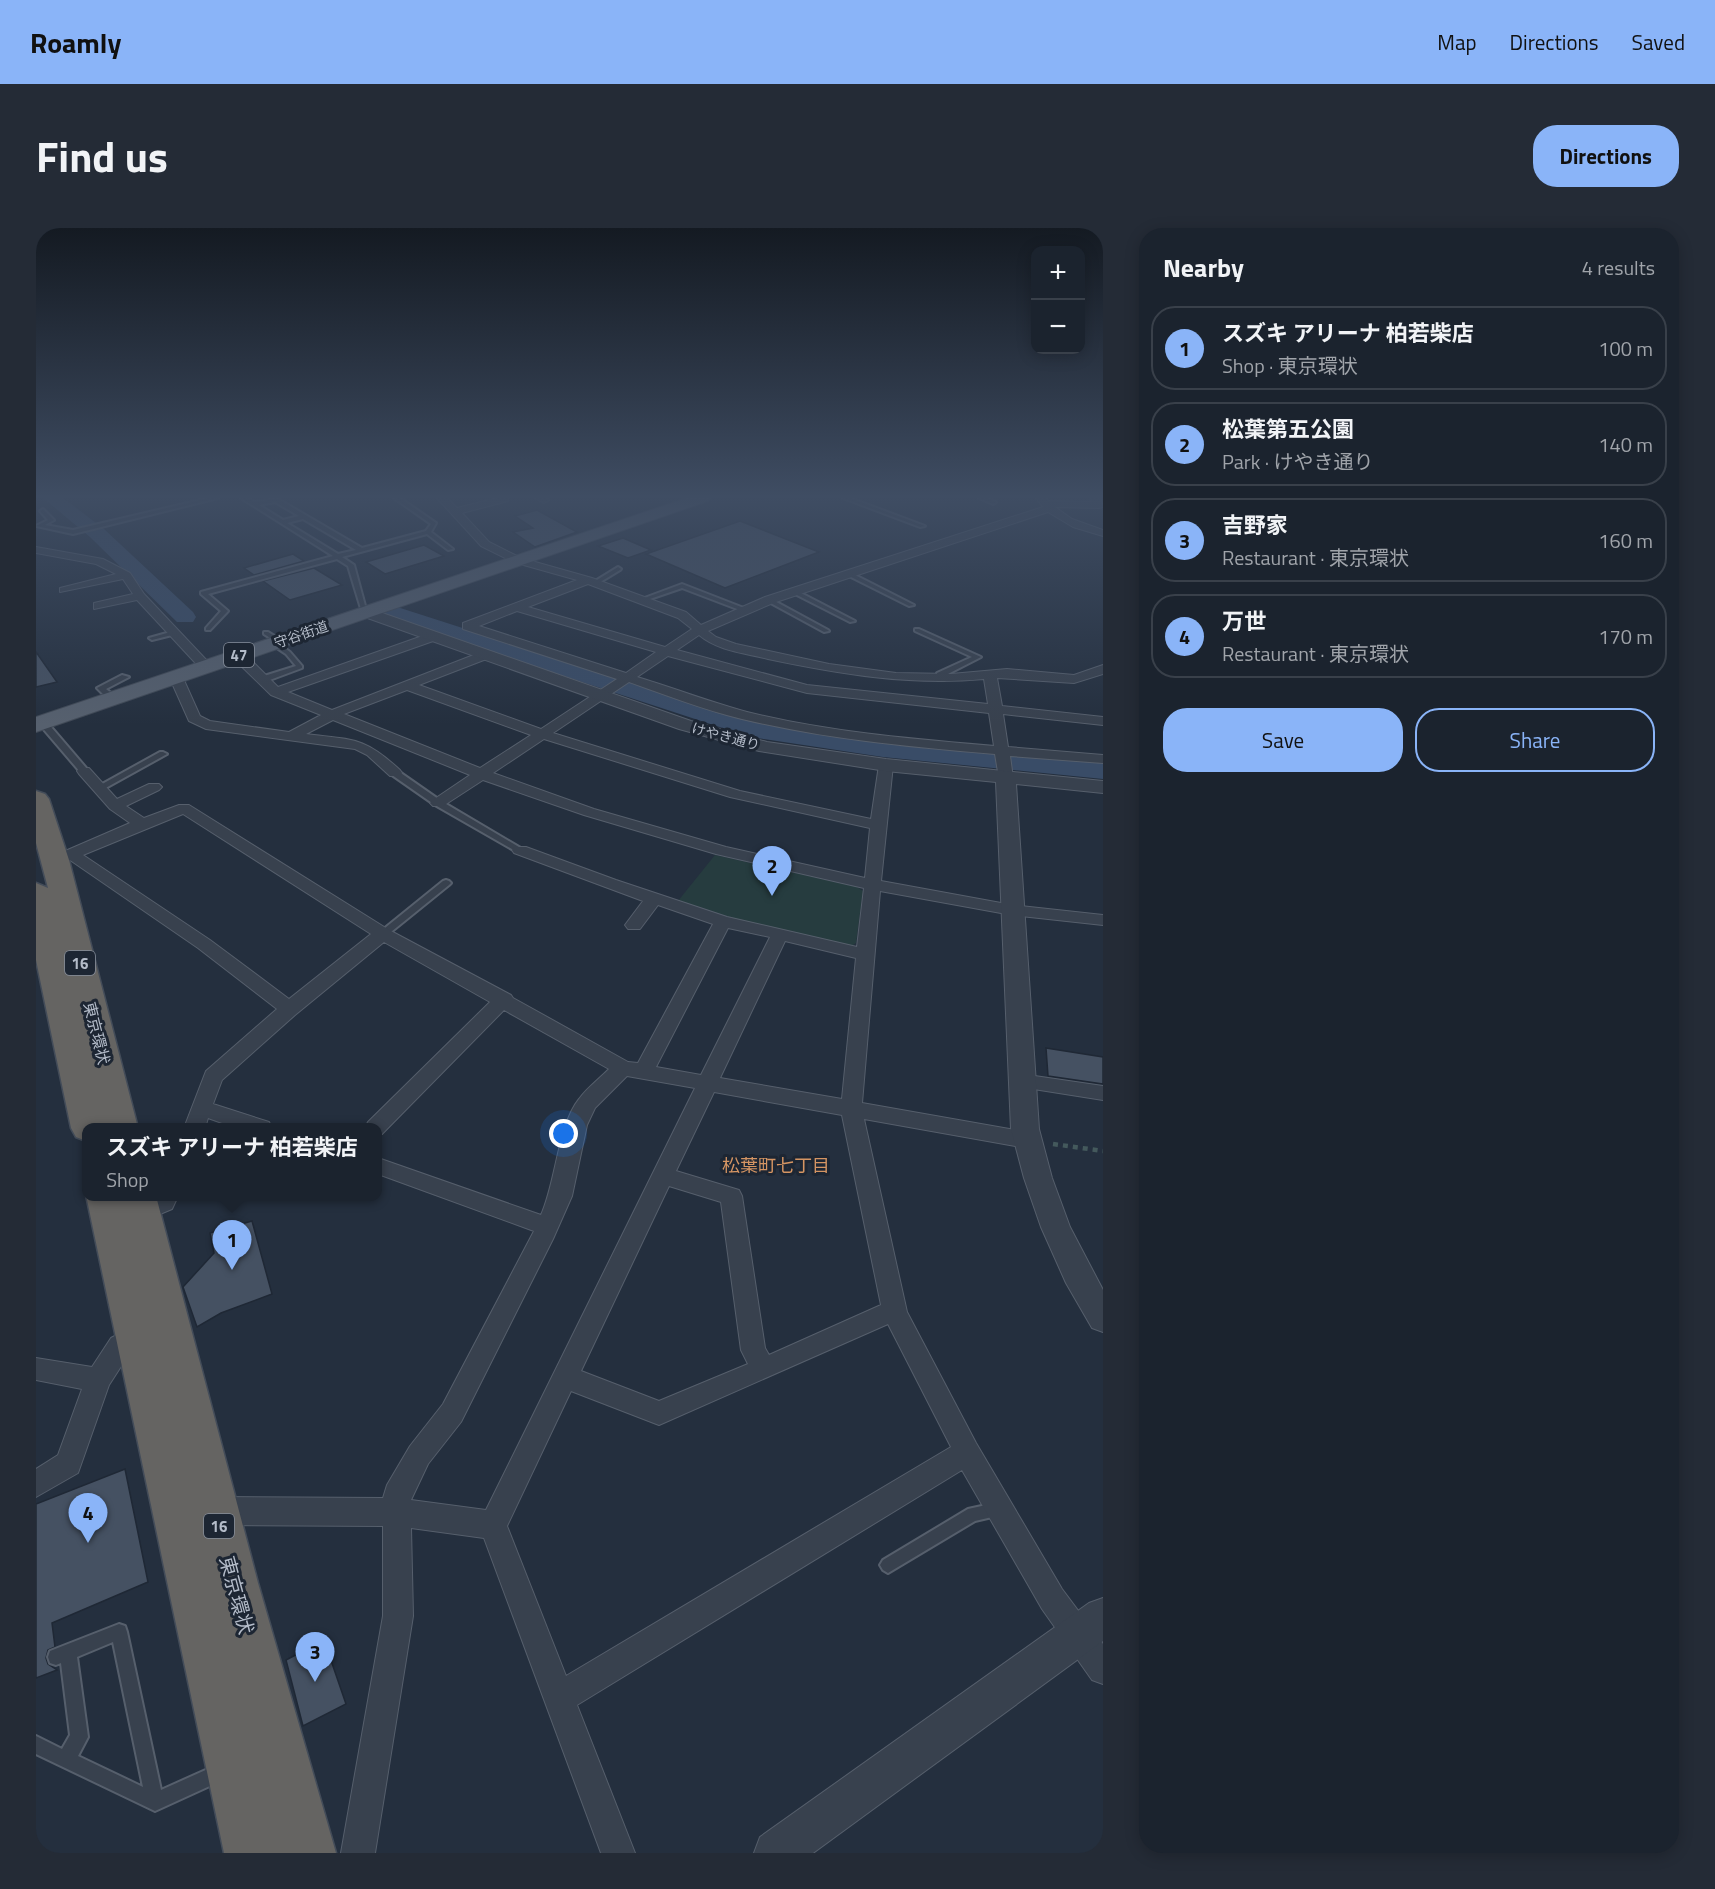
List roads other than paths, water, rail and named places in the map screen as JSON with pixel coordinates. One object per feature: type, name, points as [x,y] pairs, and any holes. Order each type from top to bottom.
[{"type":"highway","name":"東京環状","points":[[36,799],[64,858],[119,1123]]},
{"type":"highway","name":"東京環状","points":[[36,892],[88,1123]]},
{"type":"highway","name":"東京環状","points":[[137,1201],[136,1336],[252,1853]]},
{"type":"highway","name":"東京環状","points":[[137,1201],[215,1511],[308,1853]]},
{"type":"main road","name":"守谷街道","points":[[40,724],[193,674],[239,656],[273,639],[365,612],[477,574]]},
{"type":"street","points":[[564,574],[682,615],[712,640],[733,647],[829,668],[896,677],[941,678],[1007,673],[1074,680],[1091,676],[1103,669]]},
{"type":"street","points":[[438,803],[699,630],[769,600],[849,574]]},
{"type":"street","points":[[64,590],[126,575],[140,596],[174,633],[193,674],[178,681],[194,718],[212,727],[293,735],[301,739],[358,745],[372,752],[394,773]]},
{"type":"street","points":[[592,582],[467,626],[743,715],[777,723],[1004,763],[1103,759]]},
{"type":"street","points":[[98,606],[140,596]]},
{"type":"street","points":[[516,607],[726,669],[807,690],[1103,721]]},
{"type":"street","name":"けやき通り","points":[[365,612],[598,696],[732,739],[817,756],[886,765],[1004,763],[1103,787]]},
{"type":"street","points":[[276,692],[432,637]]},
{"type":"street","points":[[293,735],[333,714],[484,655]]},
{"type":"street","points":[[239,656],[276,692],[481,774],[589,812],[722,851],[873,885],[1012,910],[1103,920]]},
{"type":"street","points":[[990,675],[1004,763],[1021,1081],[1038,1137],[1038,1184],[1067,1253],[1103,1318]]},
{"type":"street","points":[[407,685],[539,735],[738,795],[878,825]]},
{"type":"street","points":[[886,765],[878,825],[851,1108],[895,1313],[967,1452],[1052,1599],[1090,1626],[1103,1669]]},
{"type":"street","points":[[84,771],[115,806],[142,824]]},
{"type":"street","points":[[115,806],[153,788]]},
{"type":"street","points":[[290,1009],[204,944],[64,858],[83,847],[184,808],[383,934],[633,1070],[851,1108],[1038,1137]]},
{"type":"street","points":[[519,850],[610,884],[723,921],[865,954]]},
{"type":"street","points":[[634,925],[655,897]]},
{"type":"street","points":[[358,1853],[398,1616],[397,1494],[419,1455],[452,1413],[548,1226],[561,1196],[577,1125],[586,1104],[633,1070],[723,921]]},
{"type":"street","points":[[230,1123],[198,1118],[213,1076],[290,1009],[383,934]]},
{"type":"street","points":[[618,1853],[493,1525],[780,934]]},
{"type":"street","points":[[380,1123],[504,999]]},
{"type":"street","points":[[1021,1081],[1103,1093]]},
{"type":"street","points":[[382,1167],[548,1226]]},
{"type":"street","points":[[664,1176],[730,1196],[753,1350],[764,1369]]},
{"type":"street","points":[[565,1377],[659,1413],[764,1369],[884,1314],[895,1313]]},
{"type":"street","points":[[36,1484],[68,1464],[98,1380],[120,1346],[136,1336]]},
{"type":"street","points":[[36,1368],[98,1380]]},
{"type":"street","points":[[559,1698],[967,1452]]},
{"type":"street","points":[[215,1511],[398,1512],[493,1525]]},
{"type":"street","points":[[776,1853],[1090,1626]]},
{"type":"lane","points":[[209,627],[225,611],[203,593],[273,574]]},
{"type":"lane","points":[[354,574],[365,612]]},
{"type":"lane","points":[[592,582],[608,574]]},
{"type":"lane","points":[[849,574],[911,605]]},
{"type":"lane","points":[[642,600],[682,586],[747,611]]},
{"type":"lane","points":[[795,592],[852,621]]},
{"type":"lane","points":[[769,600],[826,632]]},
{"type":"lane","points":[[917,630],[978,657],[940,675],[941,678]]},
{"type":"lane","points":[[152,638],[174,633]]},
{"type":"lane","points":[[264,679],[300,668],[273,639]]},
{"type":"lane","points":[[112,699],[101,687],[125,677]]},
{"type":"lane","points":[[40,724],[84,771]]},
{"type":"lane","points":[[99,788],[163,753]]},
{"type":"lane","points":[[394,773],[438,803],[519,850]]},
{"type":"lane","points":[[383,934],[446,883]]},
{"type":"lane","points":[[888,1565],[973,1514],[1000,1509]]},
{"type":"lane","points":[[66,1759],[79,1737],[62,1654],[119,1632],[155,1802]]},
{"type":"lane","points":[[36,1745],[155,1802],[233,1767]]},
{"type":"waterway","points":[[140,574],[185,617]]},
{"type":"waterway","points":[[391,612],[750,729],[883,749],[1103,771]]},
{"type":"place","name":"松葉第五公園","points":[[772,896]]},
{"type":"place","name":"スズキ アリーナ 柏若柴店","points":[[232,1270]]},
{"type":"place","name":"万世","points":[[88,1543]]},
{"type":"place","name":"吉野家","points":[[315,1682]]},
{"type":"district","name":"松葉町七丁目","points":[[776,1165]]}]
